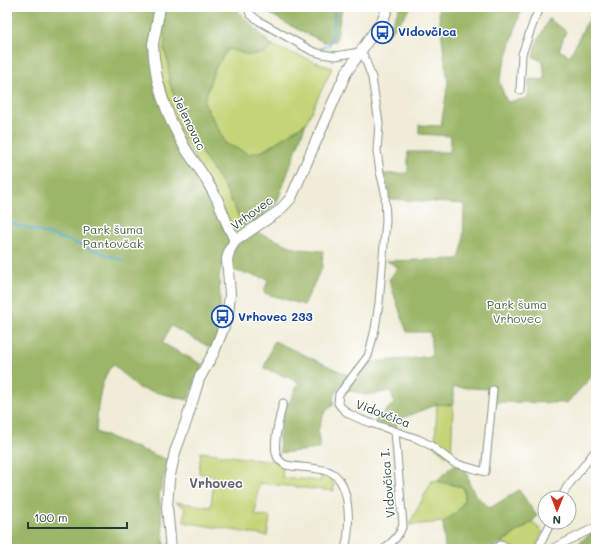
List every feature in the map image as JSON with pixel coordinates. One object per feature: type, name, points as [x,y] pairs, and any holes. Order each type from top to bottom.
[{"type":"street","name":"Jelenovac","points":[[160,7],[153,44],[155,65],[162,97],[171,121],[185,148],[218,199],[235,241]]},
{"type":"street","points":[[248,7],[250,14],[259,21],[312,51],[335,56],[360,52]]},
{"type":"street","name":"Vrhovec","points":[[171,549],[167,507],[169,480],[175,452],[187,420],[199,378],[214,352],[228,313],[230,299],[227,259],[230,249],[235,241],[279,211],[291,198],[346,73],[384,17],[388,7]]},
{"type":"street","points":[[520,90],[522,54],[541,7]]},
{"type":"street","name":"Vidovčica","points":[[360,52],[364,56],[372,78],[379,123],[377,151],[385,192],[386,221],[379,304],[370,349],[368,356],[339,394],[338,403],[341,408],[349,414],[395,432],[418,439],[430,445],[454,463],[485,472],[493,390]]},
{"type":"street","points":[[283,403],[277,427],[276,449],[278,458],[286,465],[325,470],[332,473],[340,480],[344,489],[348,510],[348,533],[345,549]]},
{"type":"street","name":"Vidovčica I.","points":[[384,549],[398,536],[403,525],[395,432]]},
{"type":"street","points":[[565,490],[596,450]]},
{"type":"street","points":[[551,549],[596,526]]},
{"type":"street","points":[[538,549],[547,530]]},
{"type":"street","points":[[494,549],[500,545],[510,549]]},
{"type":"green space","name":"Park šuma Pantovčak","points":[[7,7],[157,7],[156,21],[161,103],[214,199],[229,241],[219,276],[221,328],[213,349],[171,326],[162,343],[203,365],[195,380],[192,381],[195,382],[188,400],[138,388],[113,364],[104,379],[98,405],[96,432],[168,460],[159,495],[165,549],[7,549]]},
{"type":"green space","points":[[162,7],[166,7],[163,26],[165,43],[164,49],[168,61],[169,81],[186,126],[225,188],[246,231],[237,235],[173,119],[156,56]]},
{"type":"green space","points":[[166,7],[237,7],[239,12],[273,46],[265,53],[249,55],[228,49],[214,70],[204,102],[226,144],[249,154],[263,151],[306,123],[277,202],[246,231],[225,188],[186,126],[169,81],[168,61],[164,49],[165,43],[163,26]]},
{"type":"green space","points":[[261,7],[342,7],[336,41],[324,42],[289,25]]},
{"type":"green space","points":[[400,7],[411,7],[384,39]]},
{"type":"green space","name":"Park šuma Vrhovec","points":[[438,7],[522,7],[499,82],[507,102],[528,98],[529,79],[545,80],[543,61],[533,57],[536,44],[549,19],[566,31],[559,50],[570,56],[587,22],[596,13],[596,372],[567,403],[494,402],[491,389],[453,387],[453,405],[437,404],[398,420],[396,430],[374,422],[394,403],[391,391],[365,395],[344,389],[361,373],[369,362],[432,356],[430,332],[407,332],[389,280],[398,267],[387,261],[459,259],[463,244],[464,204],[390,199],[388,185],[383,174],[408,173],[408,152],[450,152],[451,136],[419,134],[419,125],[441,126],[448,83]]},
{"type":"green space","points":[[273,46],[332,68],[306,123],[263,151],[249,154],[226,144],[204,102],[214,70],[228,49],[249,55],[264,53]]},
{"type":"green space","points":[[256,232],[298,249],[323,251],[322,267],[304,305],[264,293],[268,279],[232,270],[232,256],[236,246]]},
{"type":"green space","points":[[274,341],[350,376],[336,392],[333,405],[324,413],[318,431],[320,449],[280,453],[279,436],[286,402],[289,403],[299,382],[264,368]]},
{"type":"green space","points":[[437,404],[453,405],[451,459],[435,447]]},
{"type":"green space","points":[[201,452],[266,461],[276,460],[283,467],[282,477],[321,481],[321,472],[333,477],[334,491],[259,483],[255,515],[270,517],[267,536],[184,522],[185,508],[175,502],[211,507],[214,476],[199,473]]},
{"type":"green space","points":[[454,465],[466,469],[469,483],[476,496],[490,508],[519,490],[537,516],[532,522],[491,549],[445,549],[443,522],[460,508],[465,498],[465,493],[463,487],[436,481]]},
{"type":"green space","points":[[432,481],[463,487],[465,500],[456,514],[443,522],[409,525]]},
{"type":"green space","points":[[532,522],[537,527],[537,530],[541,530],[543,532],[535,549],[516,549],[501,543]]},
{"type":"green space","points":[[596,529],[596,549],[569,549],[579,543]]},
{"type":"waterway","points":[[321,49],[330,44],[333,34],[335,7]]},
{"type":"waterway","points":[[7,222],[70,241],[123,261]]},
{"type":"place","name":"Vidovčica","points":[[383,32]]},
{"type":"place","name":"Vrhovec 233","points":[[223,317]]},
{"type":"district","name":"Vrhovec","points":[[216,483]]}]
